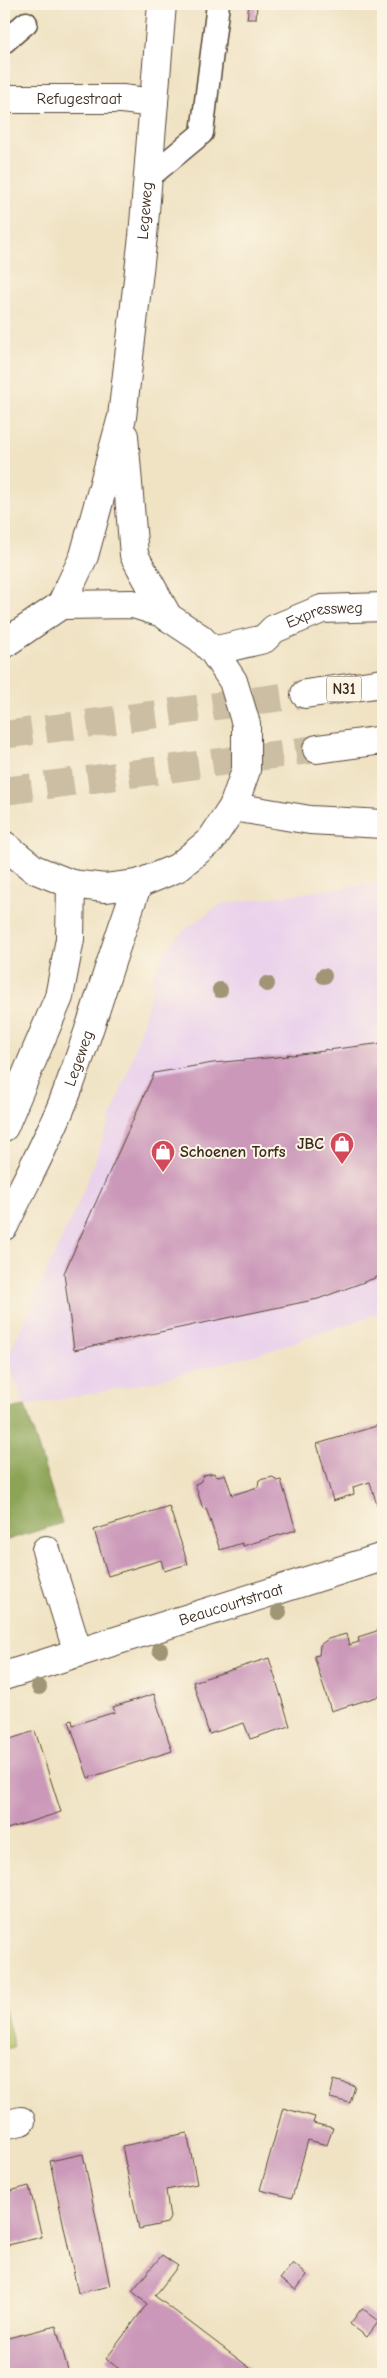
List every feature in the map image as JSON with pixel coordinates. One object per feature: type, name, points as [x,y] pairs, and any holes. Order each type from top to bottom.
[{"type":"main road","name":"Legeweg","points":[[61,605],[84,556],[122,417],[148,178],[162,4]]},
{"type":"main road","name":"Refugestraat","points":[[4,99],[122,99],[154,102]]},
{"type":"main road","name":"Legeweg","points":[[122,417],[134,556],[168,617]]},
{"type":"main road","points":[[4,644],[61,605],[134,604],[168,617],[200,638],[213,651],[232,681],[246,724],[246,770],[233,807],[211,840],[177,868],[138,884],[105,888],[71,884],[34,869],[4,845]]},
{"type":"main road","name":"Expressweg","points":[[213,651],[264,639],[274,629],[322,609],[383,607]]},
{"type":"main road","name":"N31","points":[[305,694],[383,684]]},
{"type":"main road","points":[[317,749],[383,740]]},
{"type":"main road","points":[[233,807],[310,820],[383,824]]},
{"type":"main road","points":[[4,1127],[59,997],[70,939],[71,884]]},
{"type":"main road","name":"Legeweg","points":[[4,1226],[66,1095],[97,1010],[117,940],[138,884]]},
{"type":"main road","points":[[46,1550],[78,1653]]},
{"type":"main road","name":"Beaucourtstraat","points":[[4,1676],[383,1557]]},
{"type":"lane","points":[[148,178],[202,133],[218,4]]},
{"type":"lane","points":[[4,42],[26,23]]},
{"type":"shaded area","points":[[383,882],[383,1312],[259,1354],[147,1383],[25,1406],[7,1359],[83,1192],[126,1077],[154,984],[150,982],[166,949],[183,931],[221,904]]},
{"type":"green space","points":[[25,1406],[62,1523],[4,1541],[4,1410]]},
{"type":"green space","points":[[4,2007],[14,2047],[4,2049]]},
{"type":"building","points":[[249,4],[257,4],[256,19],[247,19]]},
{"type":"building","points":[[383,1043],[383,1275],[318,1299],[74,1350],[64,1273],[154,1073],[213,1063],[288,1056],[287,1054],[292,1055],[324,1051],[325,1049]]},
{"type":"building","points":[[383,1424],[383,1503],[377,1505],[370,1482],[353,1487],[354,1494],[333,1501],[317,1444]]},
{"type":"building","points":[[214,1473],[216,1477],[225,1474],[232,1495],[258,1487],[259,1480],[273,1477],[277,1481],[281,1480],[296,1530],[243,1546],[242,1543],[220,1550],[206,1508],[203,1509],[195,1484],[200,1482],[204,1475]]},
{"type":"building","points":[[169,1506],[188,1564],[164,1571],[161,1560],[108,1576],[94,1530]]},
{"type":"building","points":[[383,1629],[383,1695],[331,1711],[314,1656],[319,1655],[320,1645],[328,1639],[346,1634],[349,1645],[359,1642],[358,1637]]},
{"type":"building","points":[[269,1658],[290,1726],[250,1739],[244,1723],[209,1734],[193,1682]]},
{"type":"building","points":[[154,1694],[172,1751],[88,1778],[69,1721],[72,1720],[73,1725],[115,1712],[113,1707]]},
{"type":"building","points":[[35,1731],[61,1812],[4,1830],[4,1741]]},
{"type":"building","points":[[334,2080],[355,2086],[350,2103],[330,2098]]},
{"type":"building","points":[[283,2108],[315,2117],[313,2123],[333,2128],[327,2145],[308,2140],[292,2198],[260,2190]]},
{"type":"building","points":[[187,2133],[197,2184],[166,2190],[170,2218],[167,2223],[139,2229],[122,2146]]},
{"type":"building","points":[[83,2154],[110,2286],[78,2293],[50,2161]]},
{"type":"building","points":[[4,2185],[6,2192],[29,2186],[42,2237],[4,2246]]},
{"type":"building","points":[[383,2254],[383,2271],[380,2264]]},
{"type":"building","points":[[162,2255],[178,2266],[155,2296],[250,2368],[245,2374],[126,2374],[106,2359],[147,2304],[132,2291]]},
{"type":"building","points":[[293,2263],[307,2275],[296,2290],[280,2279]]},
{"type":"building","points":[[362,2308],[379,2321],[367,2337],[350,2324]]},
{"type":"building","points":[[56,2326],[69,2374],[4,2374],[4,2339]]},
{"type":"tunnel","points":[[4,735],[305,694]]},
{"type":"tunnel","points":[[4,791],[317,749]]},
{"type":"place","name":"JBC","points":[[342,1165]]},
{"type":"place","name":"Schoenen Torfs","points":[[163,1173]]}]
